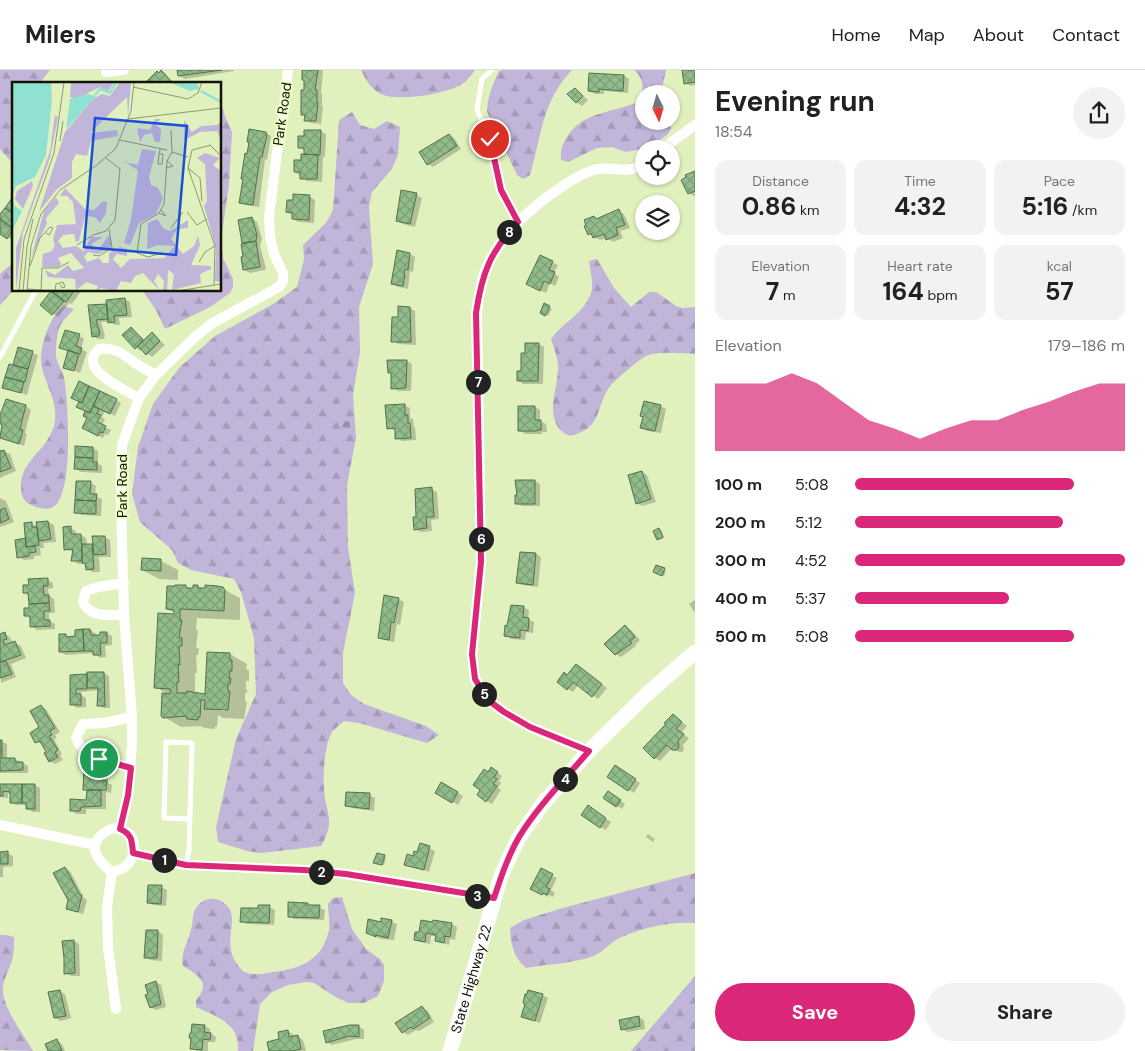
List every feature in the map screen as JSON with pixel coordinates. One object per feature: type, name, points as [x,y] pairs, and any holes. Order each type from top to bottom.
[{"type":"main road","name":"State Highway 22","points":[[450,1051],[494,898],[508,858],[518,839],[541,806],[589,751],[642,699],[695,652]]},
{"type":"street","points":[[106,72],[124,70]]},
{"type":"street","name":"Park Road","points":[[120,829],[128,795],[131,768],[132,717],[124,614],[121,491],[122,445],[139,398],[156,375],[211,324],[279,287],[283,281],[270,236],[269,217],[288,70]]},
{"type":"street","points":[[674,140],[695,125]]},
{"type":"street","points":[[589,751],[530,727],[504,712],[488,700],[475,679],[472,654],[481,562],[476,313],[485,270],[506,236],[518,222],[538,204],[573,179],[594,170],[608,168],[629,171],[635,167]]},
{"type":"street","points":[[139,398],[100,374],[94,368],[92,360],[95,353],[99,349],[109,348],[121,352],[136,364],[156,375]]},
{"type":"street","points":[[124,583],[86,591],[83,602],[93,612],[105,615],[124,614]]},
{"type":"street","points":[[131,768],[99,759],[85,750],[76,738],[83,724],[104,723],[132,717]]},
{"type":"street","points":[[0,825],[95,845]]},
{"type":"street","points":[[113,828],[120,829],[130,836],[133,853],[131,861],[126,866],[112,872],[100,863],[95,852],[95,845],[100,836],[113,828]]},
{"type":"street","points":[[133,853],[186,865],[286,869],[346,874],[494,898]]},
{"type":"street","points":[[112,872],[107,917],[108,947],[116,1009]]},
{"type":"lane","points":[[492,70],[482,78],[477,110],[490,139],[501,190],[518,222]]},
{"type":"lane","points":[[0,357],[35,291]]},
{"type":"lane","points":[[186,865],[189,850],[190,819],[192,743],[166,742],[164,818],[190,819]]},
{"type":"green space","points":[[0,70],[50,70],[41,82],[12,82],[12,163],[0,149]]},
{"type":"green space","points":[[361,70],[475,70],[465,82],[448,90],[424,96],[399,97],[377,92],[369,84]]},
{"type":"green space","points":[[572,70],[562,82],[548,107],[530,175],[523,179],[517,175],[487,112],[493,86],[499,71]]},
{"type":"green space","points":[[634,70],[666,70],[663,85],[642,85],[642,81]]},
{"type":"green space","points":[[221,101],[232,132],[229,184],[221,241]]},
{"type":"green space","points":[[635,103],[635,130],[670,130],[659,140],[635,140],[635,150],[626,152],[612,147],[597,148],[568,162],[561,160],[561,151],[565,140],[581,122],[590,117]]},
{"type":"green space","points":[[352,112],[360,125],[374,129],[387,121],[400,127],[398,155],[392,169],[372,192],[369,207],[373,264],[359,307],[360,352],[353,395],[356,438],[347,485],[348,547],[355,593],[343,653],[343,683],[351,695],[364,704],[426,726],[439,735],[427,743],[359,723],[344,721],[332,732],[326,752],[324,790],[329,824],[326,837],[321,846],[262,853],[247,851],[218,842],[216,827],[236,739],[256,694],[254,638],[241,592],[234,579],[191,570],[178,563],[172,550],[140,522],[132,494],[138,447],[153,404],[179,368],[215,336],[273,304],[297,287],[304,259],[303,245],[326,223],[333,210],[339,120]]},
{"type":"green space","points":[[221,241],[223,258],[233,279],[233,287],[230,293],[210,307],[165,329],[156,310],[143,291],[221,291]]},
{"type":"green space","points":[[597,259],[614,288],[631,307],[649,292],[656,292],[676,306],[683,308],[695,307],[695,354],[663,353],[646,356],[611,385],[592,425],[579,433],[569,435],[558,428],[553,415],[558,368],[557,357],[551,339],[586,304],[592,289],[589,261]]},
{"type":"green space","points":[[12,264],[13,291],[0,305],[0,274]]},
{"type":"green space","points":[[64,306],[74,309],[60,326],[56,349],[56,356],[66,388],[68,426],[67,469],[64,488],[59,501],[49,509],[31,505],[24,499],[21,491],[24,471],[47,440],[54,424],[53,399],[42,368],[41,357],[51,321]]},
{"type":"green space","points":[[695,873],[695,923],[665,924],[634,932],[616,940],[595,956],[575,961],[526,968],[515,955],[510,928],[524,920]]},
{"type":"green space","points":[[342,897],[352,929],[366,949],[380,959],[384,965],[384,981],[378,996],[364,1003],[348,1003],[314,983],[306,982],[288,985],[272,992],[260,1004],[253,1051],[238,1051],[238,1041],[231,1027],[219,1018],[196,1007],[196,1000],[201,994],[203,984],[198,976],[183,966],[183,952],[190,935],[196,908],[209,899],[218,900],[227,905],[232,916],[230,943],[233,958],[243,971],[250,974],[261,974],[291,969],[314,958],[324,944],[329,931],[328,904],[333,898]]},
{"type":"green space","points":[[0,935],[14,937],[13,958],[4,980],[3,995],[9,1011],[33,1051],[0,1050]]},
{"type":"green space","points":[[695,976],[695,1051],[631,1051]]},
{"type":"building","points":[[161,70],[172,82],[146,82],[157,71],[159,73]]},
{"type":"building","points":[[177,70],[222,70],[178,76]]},
{"type":"building","points":[[302,70],[318,70],[315,90],[317,90],[318,103],[316,121],[304,121],[305,115],[301,115],[301,90],[304,90]]},
{"type":"building","points":[[682,70],[695,70],[695,82],[684,84]]},
{"type":"building","points":[[589,73],[624,75],[623,91],[599,89],[599,92],[588,91]]},
{"type":"building","points":[[575,88],[583,96],[576,103],[567,94]]},
{"type":"building","points":[[249,129],[266,132],[267,135],[262,157],[260,157],[253,205],[239,203],[245,153],[247,154],[249,142],[247,142]]},
{"type":"building","points":[[304,130],[321,130],[320,155],[304,154],[304,148],[298,148],[298,136],[304,136]]},
{"type":"building","points":[[449,134],[457,146],[427,165],[419,152]]},
{"type":"building","points":[[301,154],[318,155],[317,179],[300,179],[300,172],[294,172],[294,160],[301,160]]},
{"type":"building","points":[[695,171],[695,191],[688,194],[681,180],[686,177],[685,175]]},
{"type":"building","points":[[401,190],[417,193],[410,224],[396,221]]},
{"type":"building","points":[[293,194],[310,195],[309,220],[292,219],[292,213],[286,212],[287,200],[293,200]]},
{"type":"building","points":[[12,198],[12,213],[5,208]]},
{"type":"building","points":[[5,208],[12,213],[12,228],[0,219],[0,214]]},
{"type":"building","points":[[619,209],[625,225],[616,228],[618,235],[606,240],[604,234],[593,238],[591,233],[588,235],[584,226],[586,225],[584,220],[594,216],[596,219]]},
{"type":"building","points":[[252,217],[257,235],[256,241],[242,243],[238,220]]},
{"type":"building","points":[[0,219],[12,228],[12,231],[7,239],[0,234]]},
{"type":"building","points":[[256,241],[260,267],[243,270],[241,244]]},
{"type":"building","points":[[397,250],[410,253],[408,270],[405,269],[403,286],[391,284]]},
{"type":"building","points":[[540,255],[553,261],[549,270],[555,272],[550,284],[544,281],[540,291],[526,284]]},
{"type":"building","points":[[51,291],[74,291],[66,302]]},
{"type":"building","points":[[51,291],[64,301],[52,315],[40,305]]},
{"type":"building","points":[[125,298],[127,315],[114,316],[115,322],[108,323],[106,300]]},
{"type":"building","points":[[544,303],[550,306],[545,316],[540,313]]},
{"type":"building","points":[[107,304],[108,319],[96,320],[100,333],[99,336],[92,337],[88,305]]},
{"type":"building","points":[[398,306],[410,307],[411,342],[391,342],[392,317],[398,317]]},
{"type":"building","points":[[131,327],[143,340],[135,349],[122,335]]},
{"type":"building","points":[[65,330],[80,334],[76,346],[82,348],[80,354],[59,348]]},
{"type":"building","points":[[152,332],[160,341],[146,355],[138,346]]},
{"type":"building","points":[[525,343],[539,343],[538,381],[517,381],[517,371],[521,371],[521,353],[525,353]]},
{"type":"building","points":[[18,347],[33,351],[28,369],[13,365]]},
{"type":"building","points":[[68,350],[79,354],[74,371],[63,368]]},
{"type":"building","points":[[387,360],[407,360],[406,388],[391,389],[391,373],[388,373]]},
{"type":"building","points":[[9,364],[28,369],[25,382],[5,377]]},
{"type":"building","points":[[5,377],[24,382],[21,393],[2,388]]},
{"type":"building","points":[[79,381],[89,386],[82,403],[71,398]]},
{"type":"building","points":[[89,386],[100,391],[90,413],[76,407],[79,402],[82,403]]},
{"type":"building","points":[[100,391],[117,399],[110,414],[93,406]]},
{"type":"building","points":[[6,399],[26,405],[20,429],[23,430],[19,444],[0,438],[2,424],[0,424],[0,415]]},
{"type":"building","points":[[644,401],[661,405],[655,431],[640,428],[643,417],[640,416]]},
{"type":"building","points":[[405,404],[405,415],[408,415],[411,438],[395,439],[395,428],[387,429],[385,405]]},
{"type":"building","points":[[93,406],[99,409],[97,414],[101,415],[97,422],[106,426],[103,433],[100,432],[98,436],[82,428],[87,418],[83,416],[85,411],[90,413]]},
{"type":"building","points":[[518,406],[535,406],[535,420],[541,420],[541,430],[518,431]]},
{"type":"building","points":[[75,446],[93,447],[93,458],[75,457]]},
{"type":"building","points":[[4,450],[11,468],[0,472],[0,451]]},
{"type":"building","points":[[75,457],[93,458],[93,462],[97,462],[97,470],[74,469]]},
{"type":"building","points":[[642,471],[651,499],[636,504],[628,475]]},
{"type":"building","points":[[515,480],[535,480],[535,504],[515,504],[515,495],[517,495]]},
{"type":"building","points":[[76,481],[91,481],[90,494],[97,494],[96,501],[75,500]]},
{"type":"building","points":[[432,487],[434,517],[426,517],[427,528],[414,530],[413,517],[416,517],[415,489]]},
{"type":"building","points":[[75,500],[96,501],[96,514],[74,513]]},
{"type":"building","points":[[5,508],[9,519],[0,523],[0,510]]},
{"type":"building","points":[[48,521],[51,539],[39,541],[36,522]]},
{"type":"building","points":[[32,522],[32,527],[37,527],[39,545],[26,547],[24,523]]},
{"type":"building","points":[[71,526],[71,534],[81,534],[82,561],[71,561],[73,549],[64,550],[63,527]]},
{"type":"building","points":[[659,528],[663,537],[657,540],[653,531]]},
{"type":"building","points":[[92,536],[105,536],[106,554],[94,555]]},
{"type":"building","points":[[26,538],[26,547],[35,546],[36,552],[29,553],[29,556],[17,558],[15,540]]},
{"type":"building","points":[[82,544],[92,544],[94,569],[86,570],[85,563],[82,563]]},
{"type":"building","points":[[520,552],[536,553],[533,585],[516,583]]},
{"type":"building","points":[[142,558],[161,559],[161,571],[141,570]]},
{"type":"building","points":[[656,565],[665,568],[662,576],[653,572]]},
{"type":"building","points":[[48,578],[48,586],[43,586],[44,595],[49,595],[49,603],[29,604],[28,593],[23,593],[23,585],[29,585],[28,579]]},
{"type":"building","points":[[186,585],[186,588],[193,588],[193,585],[198,585],[198,588],[205,588],[205,585],[217,586],[223,587],[225,590],[224,611],[180,609],[180,620],[182,620],[179,637],[182,638],[182,646],[179,646],[180,665],[178,664],[179,682],[177,682],[177,693],[187,693],[187,691],[205,694],[207,652],[230,653],[230,660],[232,660],[230,684],[228,684],[228,691],[230,691],[228,710],[204,709],[205,700],[201,700],[200,717],[198,717],[198,720],[187,719],[186,716],[163,718],[161,716],[162,693],[170,694],[170,689],[154,688],[158,613],[174,614],[174,610],[166,609],[167,586]]},
{"type":"building","points":[[384,595],[399,598],[394,623],[391,622],[389,640],[378,638]]},
{"type":"building","points":[[49,603],[50,611],[44,611],[44,620],[50,620],[50,626],[30,627],[30,616],[24,616],[24,608],[29,608],[29,604]]},
{"type":"building","points":[[511,605],[524,606],[523,617],[529,618],[528,631],[520,630],[520,638],[504,636]]},
{"type":"building","points":[[625,625],[635,637],[630,641],[632,643],[615,655],[604,644]]},
{"type":"building","points":[[83,629],[90,629],[91,635],[100,635],[100,632],[107,632],[107,643],[100,643],[101,655],[93,655],[93,651],[84,651]]},
{"type":"building","points":[[83,629],[84,651],[59,652],[59,634],[66,634],[66,637],[75,636],[75,630]]},
{"type":"building","points":[[5,632],[7,639],[3,640],[5,645],[15,641],[21,655],[0,662],[0,634]]},
{"type":"building","points":[[6,661],[12,674],[0,678],[0,662]]},
{"type":"building","points":[[576,664],[602,684],[592,697],[573,682],[567,690],[557,682],[564,672],[567,675]]},
{"type":"building","points":[[87,672],[104,672],[105,706],[97,706],[98,688],[87,688]]},
{"type":"building","points":[[87,674],[87,689],[76,689],[76,694],[81,694],[81,705],[70,705],[70,675]]},
{"type":"building","points":[[41,705],[55,728],[50,731],[52,735],[49,736],[58,750],[55,752],[58,757],[49,762],[40,741],[35,743],[30,733],[39,727],[30,711]]},
{"type":"building","points":[[673,714],[682,722],[676,729],[684,734],[678,741],[679,747],[677,750],[672,750],[667,745],[654,759],[643,748]]},
{"type":"building","points":[[0,740],[2,740],[2,758],[15,758],[15,762],[23,762],[23,770],[0,771]]},
{"type":"building","points":[[615,765],[636,779],[628,791],[607,777]]},
{"type":"building","points":[[84,766],[103,766],[103,781],[107,781],[106,790],[83,790]]},
{"type":"building","points":[[491,767],[498,772],[494,777],[497,779],[493,784],[497,786],[486,802],[477,795],[480,790],[473,785],[484,769],[488,772]]},
{"type":"building","points":[[441,782],[458,792],[452,803],[435,793]]},
{"type":"building","points":[[0,784],[22,784],[22,803],[10,803],[10,792],[3,791],[3,796],[0,796]]},
{"type":"building","points":[[22,784],[35,784],[35,809],[26,809],[26,803],[22,803]]},
{"type":"building","points":[[87,790],[101,790],[101,806],[81,807],[80,811],[70,811],[70,799],[86,800]]},
{"type":"building","points":[[608,791],[621,800],[616,807],[603,798]]},
{"type":"building","points":[[346,792],[370,793],[369,809],[345,806]]},
{"type":"building","points":[[588,805],[606,818],[600,828],[581,815]]},
{"type":"building","points":[[420,843],[430,846],[424,870],[404,865],[407,854],[413,856],[414,851],[417,852]]},
{"type":"building","points":[[8,851],[8,864],[0,864],[0,852]]},
{"type":"building","points":[[377,853],[385,855],[382,865],[373,863]]},
{"type":"building","points":[[65,867],[80,895],[82,895],[78,912],[66,909],[68,900],[53,873]]},
{"type":"building","points":[[541,868],[553,874],[546,887],[550,889],[547,895],[543,893],[542,895],[530,889]]},
{"type":"building","points":[[148,885],[162,885],[161,904],[147,903]]},
{"type":"building","points":[[288,902],[320,905],[319,918],[288,917]]},
{"type":"building","points":[[258,905],[270,905],[269,923],[240,922],[241,908],[258,908]]},
{"type":"building","points":[[381,918],[392,920],[388,938],[376,935],[376,937],[366,933],[368,919],[381,922]]},
{"type":"building","points":[[421,920],[452,923],[450,937],[445,936],[444,943],[435,941],[436,935],[426,933],[425,942],[414,940],[415,932],[419,932]]},
{"type":"building","points":[[146,930],[158,930],[157,958],[144,958]]},
{"type":"building","points":[[74,940],[75,973],[64,974],[62,941]]},
{"type":"building","points":[[156,981],[161,1004],[150,1008],[145,995],[148,994],[145,985]]},
{"type":"building","points":[[60,990],[66,1016],[54,1018],[48,992]]},
{"type":"building","points":[[528,990],[543,994],[535,1021],[521,1017],[525,1004],[523,1003],[525,994],[527,994]]},
{"type":"building","points":[[422,1006],[430,1018],[413,1029],[411,1027],[402,1033],[395,1023]]},
{"type":"building","points":[[639,1016],[640,1026],[621,1030],[619,1020]]},
{"type":"building","points":[[192,1024],[205,1025],[204,1032],[211,1033],[210,1040],[203,1039],[202,1050],[190,1049],[191,1038],[189,1038]]},
{"type":"building","points":[[359,1025],[359,1037],[349,1036],[326,1043],[323,1031]]},
{"type":"building","points":[[288,1030],[289,1037],[298,1035],[301,1049],[269,1051],[267,1042],[279,1039],[278,1032]]},
{"type":"building","points":[[57,1039],[62,1051],[48,1051],[45,1044]]},
{"type":"route","points":[[99,759],[131,768],[128,795],[120,829],[130,836],[133,853],[186,865],[304,870],[346,874],[494,898],[508,858],[528,823],[589,751],[530,727],[504,712],[488,700],[475,679],[472,654],[481,562],[476,313],[485,270],[506,236],[518,222],[501,190],[490,139]]}]
